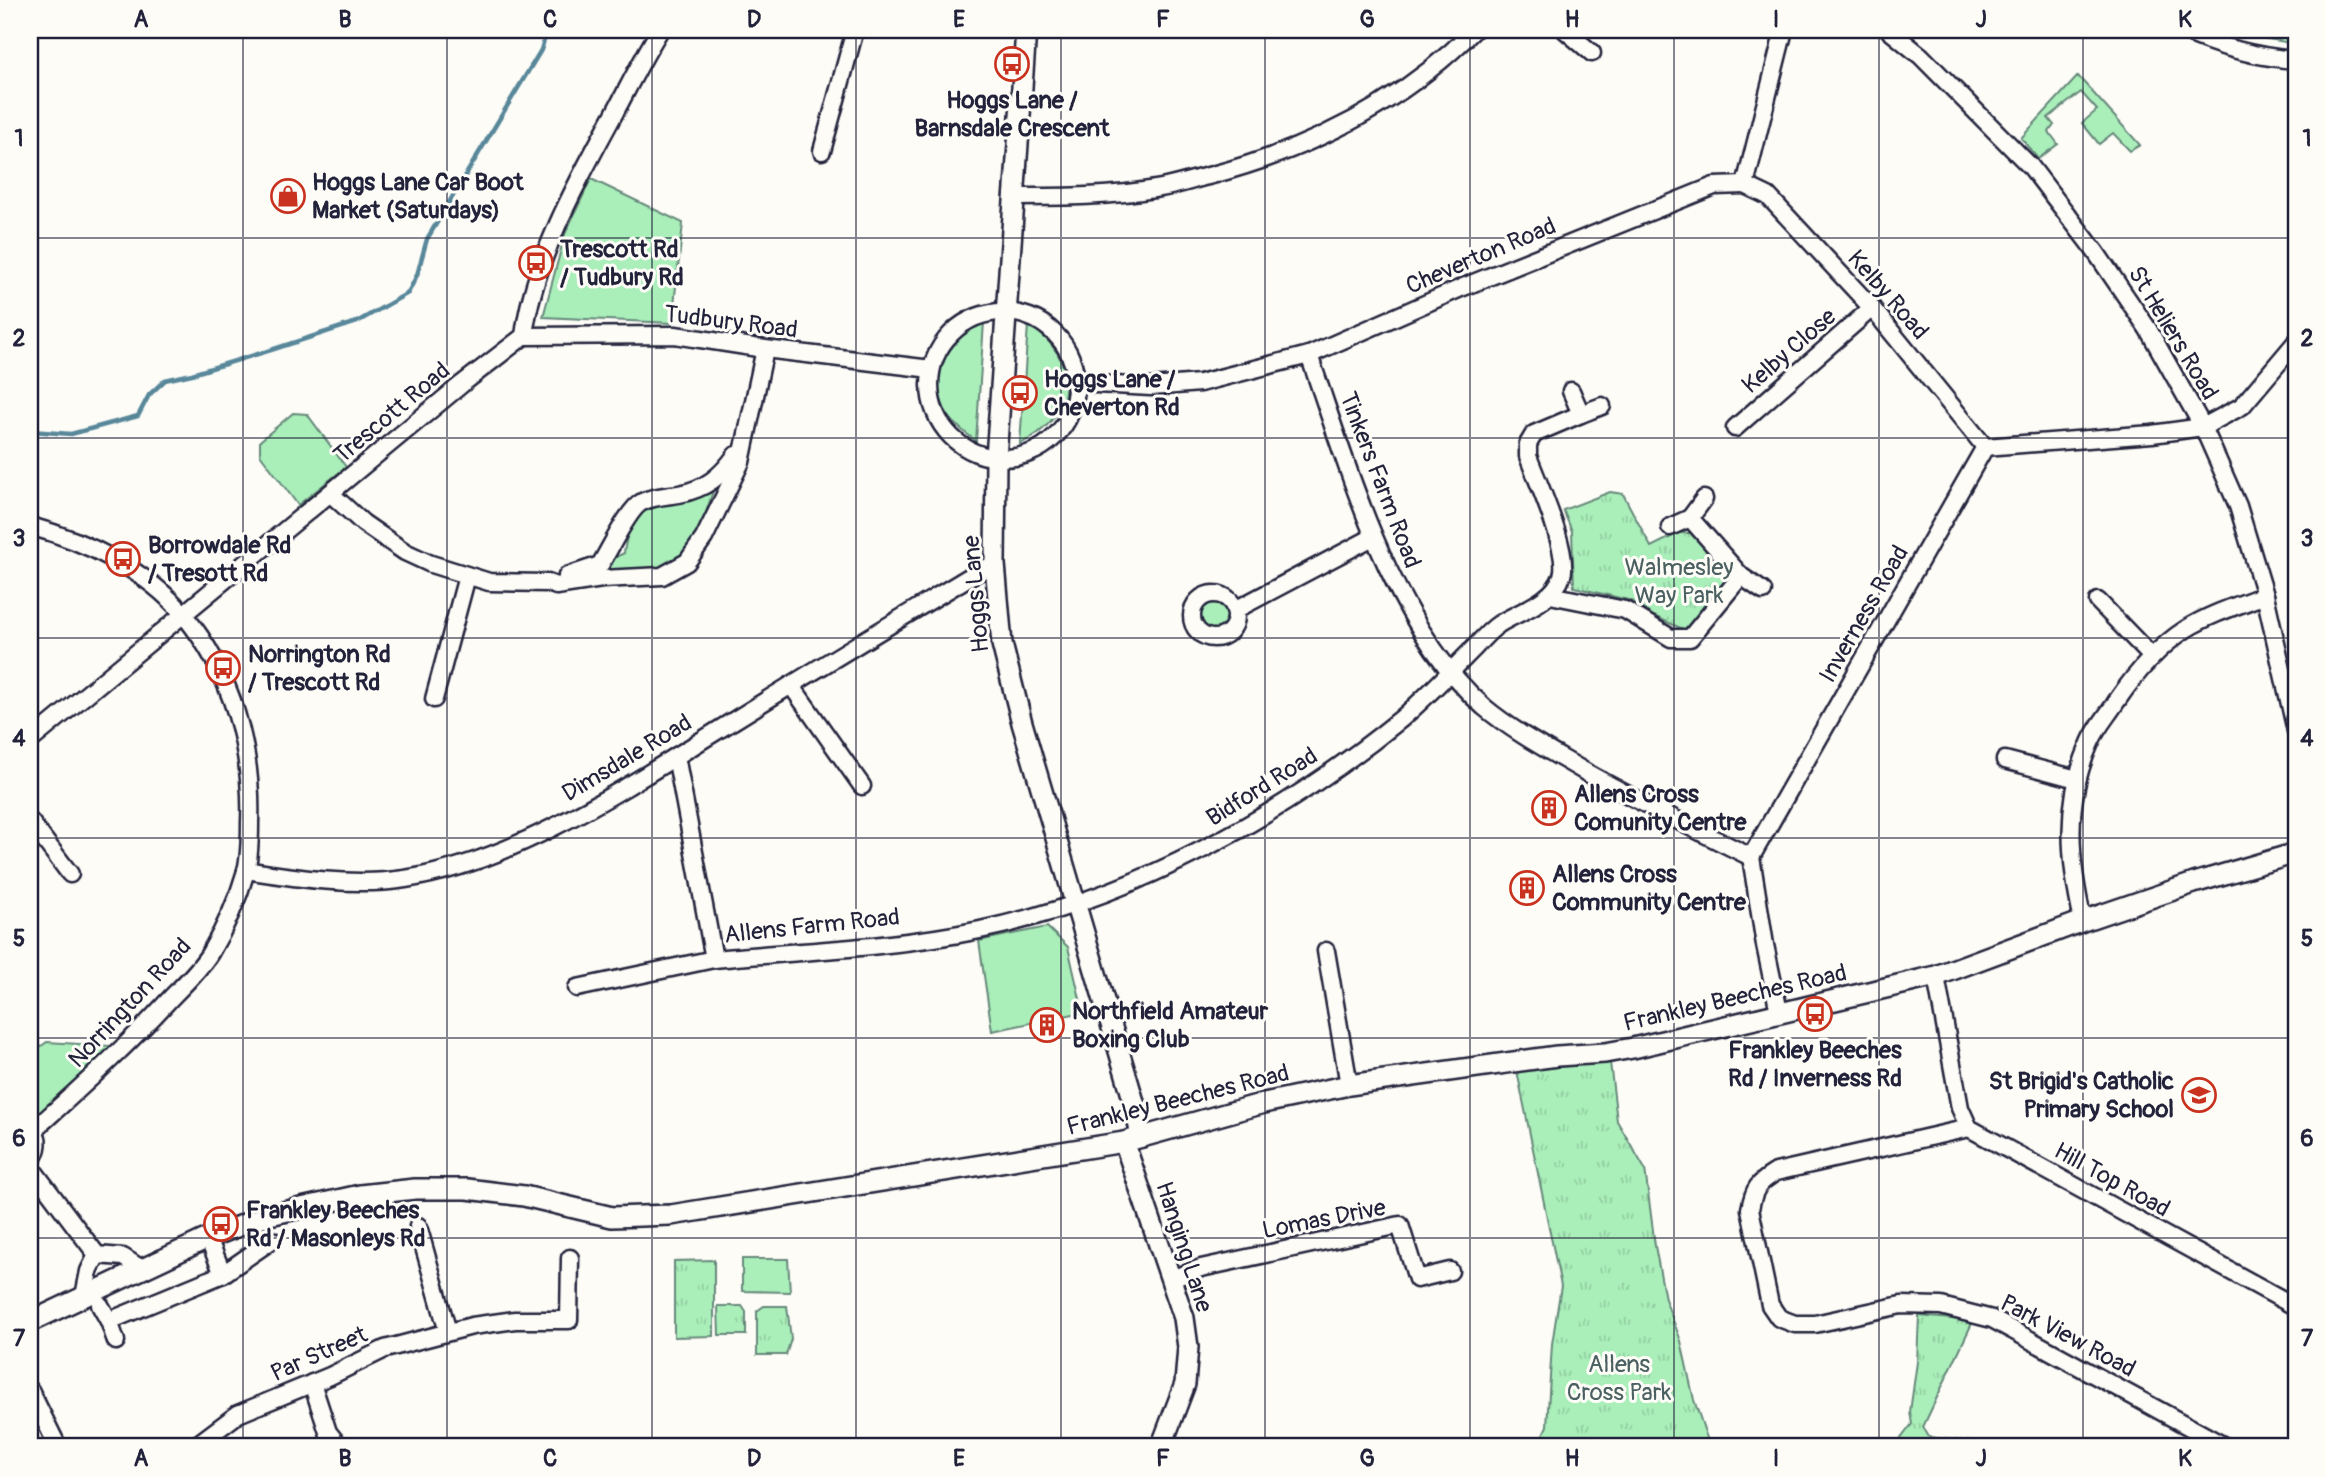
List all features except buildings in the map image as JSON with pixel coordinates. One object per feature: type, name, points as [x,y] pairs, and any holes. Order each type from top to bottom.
[{"type":"street","points":[[524,336],[527,310],[536,282],[582,172],[660,30]]},
{"type":"street","points":[[822,151],[855,30]]},
{"type":"street","name":"Hoggs Lane","points":[[1026,30],[996,458],[995,564],[1002,644],[1022,723],[1134,1102],[1132,1140]]},
{"type":"street","points":[[1013,197],[1085,197],[1162,188],[1253,164],[1347,125],[1414,83],[1474,30]]},
{"type":"street","points":[[1565,30],[1592,53]]},
{"type":"street","points":[[1745,185],[1784,30]]},
{"type":"street","name":"St Heliers Road","points":[[1889,30],[1939,74],[2031,167],[2095,251],[2148,329],[2203,427],[2238,506],[2264,595],[2296,731]]},
{"type":"street","points":[[2182,30],[2205,41],[2238,50],[2296,60]]},
{"type":"street","name":"Kelby Road","points":[[1745,185],[1768,196],[1872,308],[1985,447]]},
{"type":"street","name":"Cheverton Road","points":[[1077,383],[1151,387],[1200,383],[1309,355],[1461,288],[1714,186],[1745,185]]},
{"type":"street","name":"Kelby Close","points":[[1735,428],[1872,308]]},
{"type":"street","points":[[1007,311],[1028,316],[1044,324],[1067,348],[1077,383],[1075,401],[1068,419],[1052,439],[1029,453],[996,458],[978,454],[962,446],[942,426],[931,401],[931,369],[939,348],[952,331],[973,317],[1007,311]]},
{"type":"street","name":"Tudbury Road","points":[[524,336],[675,335],[931,369]]},
{"type":"street","name":"Trescott Road","points":[[30,741],[524,336]]},
{"type":"street","points":[[1985,447],[2152,434],[2203,427],[2242,407],[2296,342]]},
{"type":"street","points":[[548,583],[556,586],[602,579],[662,576],[687,562],[704,538],[741,462],[765,349]]},
{"type":"street","name":"Tinkers Farm Road","points":[[1309,355],[1373,537],[1411,613],[1451,671],[1483,705],[1522,736],[1626,794],[1751,857]]},
{"type":"street","points":[[1571,391],[1581,414]]},
{"type":"street","points":[[1602,406],[1534,434],[1528,443],[1528,456],[1563,555],[1562,575],[1550,595],[1625,610],[1671,638],[1681,639],[1690,638],[1741,576]]},
{"type":"street","points":[[331,494],[363,523],[405,552],[489,583],[548,583],[600,565],[628,515],[640,502],[702,488],[724,472],[744,445]]},
{"type":"street","name":"Inverness Road","points":[[1751,857],[1985,447]]},
{"type":"street","points":[[1670,527],[1690,518],[1704,499]]},
{"type":"street","points":[[1690,518],[1741,576],[1763,591]]},
{"type":"street","name":"Norrington Road","points":[[30,526],[63,535],[112,560],[150,583],[184,615],[217,667],[236,708],[247,753],[251,792],[246,870],[228,919],[208,956],[139,1033],[32,1128],[38,1146],[30,1164]]},
{"type":"street","points":[[1235,610],[1373,537]]},
{"type":"street","name":"Dimsdale Road","points":[[246,870],[351,881],[403,879],[457,867],[549,830],[995,564]]},
{"type":"street","points":[[434,699],[467,576]]},
{"type":"street","name":"Bidford Road","points":[[1075,904],[1221,841],[1274,811],[1402,718],[1496,626],[1550,595]]},
{"type":"street","points":[[2083,921],[2073,876],[2070,828],[2077,779],[2091,741],[2135,675],[2152,657],[2186,629],[2264,595]]},
{"type":"street","points":[[2098,601],[2152,657]]},
{"type":"street","points":[[791,685],[862,786]]},
{"type":"street","name":"Allens Farm Road","points":[[676,756],[714,959],[885,944],[980,930],[1075,904]]},
{"type":"street","points":[[2005,760],[2077,779]]},
{"type":"street","points":[[30,821],[71,874]]},
{"type":"street","name":"Frankley Beeches Road","points":[[30,1322],[92,1301],[143,1270],[208,1238],[265,1216],[317,1203],[401,1190],[478,1190],[524,1196],[612,1217],[640,1217],[731,1206],[1132,1140],[1264,1103],[1349,1084],[1557,1056],[1624,1050],[1936,976],[2194,883],[2296,853]]},
{"type":"street","points":[[1751,857],[1779,1012]]},
{"type":"street","points":[[1325,951],[1349,1084]]},
{"type":"street","points":[[578,988],[714,959]]},
{"type":"street","points":[[1936,976],[1960,1108],[1969,1128]]},
{"type":"street","name":"Hill Top Road","points":[[1969,1128],[2296,1307]]},
{"type":"street","name":"Park View Road","points":[[1969,1128],[1776,1172],[1760,1181],[1753,1194],[1750,1209],[1770,1305],[1779,1318],[1795,1324],[1815,1324],[1900,1305],[1941,1306],[1992,1319],[2225,1447]]},
{"type":"street","name":"Hanging Lane","points":[[1132,1140],[1184,1318],[1188,1347],[1185,1384],[1161,1447]]},
{"type":"street","points":[[30,1164],[97,1255],[123,1257],[143,1270]]},
{"type":"street","name":"Lomas Drive","points":[[1171,1279],[1201,1268],[1400,1225],[1417,1279],[1450,1271]]},
{"type":"street","points":[[418,1226],[448,1332]]},
{"type":"street","points":[[208,1238],[223,1274]]},
{"type":"street","points":[[109,1321],[223,1274],[272,1240]]},
{"type":"street","points":[[97,1255],[89,1271],[92,1301],[109,1321],[116,1341]]},
{"type":"street","name":"Par Street","points":[[194,1447],[238,1414],[385,1349],[472,1326],[515,1320],[569,1320],[570,1258]]},
{"type":"street","points":[[312,1383],[328,1432],[340,1447]]},
{"type":"street","points":[[30,1390],[58,1447]]},
{"type":"green space","points":[[2218,30],[2296,30],[2296,44]]},
{"type":"green space","points":[[2078,76],[2140,145],[2130,151],[2113,133],[2099,144],[2082,123],[2097,110],[2081,92],[2048,118],[2054,125],[2049,132],[2058,144],[2038,159],[2021,138]]},
{"type":"green space","points":[[591,179],[683,223],[672,323],[543,317],[565,234]]},
{"type":"green space","points":[[984,322],[976,441],[948,415],[941,401],[939,387],[940,373],[951,349],[971,329]]},
{"type":"green space","points":[[1028,325],[1045,338],[1058,354],[1066,387],[1062,403],[1053,419],[1020,444]]},
{"type":"green space","points":[[293,413],[307,414],[346,467],[298,505],[260,454],[260,441]]},
{"type":"green space","points":[[713,491],[704,519],[685,559],[659,572],[607,572],[614,558],[624,553],[634,521],[642,511],[664,500]]},
{"type":"green space","name":"Walmesley Way Park","points":[[1610,492],[1623,494],[1651,547],[1679,533],[1691,533],[1733,573],[1708,612],[1685,630],[1649,614],[1632,601],[1574,587],[1572,531],[1563,510]]},
{"type":"green space","points":[[1214,601],[1220,602],[1228,610],[1228,622],[1220,630],[1214,631],[1208,630],[1200,622],[1199,616],[1200,610],[1208,602]]},
{"type":"green space","points":[[1047,927],[1068,947],[1083,1012],[992,1031],[979,941]]},
{"type":"green space","points":[[47,1042],[112,1046],[42,1112],[30,1112],[30,1054]]},
{"type":"green space","name":"Allens Cross Park","points":[[1610,1062],[1617,1121],[1645,1169],[1665,1299],[1681,1341],[1694,1400],[1710,1447],[1537,1447],[1547,1426],[1552,1344],[1561,1286],[1517,1071]]},
{"type":"green space","points":[[742,1259],[788,1259],[790,1292],[742,1291]]},
{"type":"green space","points":[[714,1260],[714,1336],[674,1337],[674,1261]]},
{"type":"green space","points":[[718,1306],[742,1306],[746,1312],[746,1335],[719,1335]]},
{"type":"green space","points":[[764,1306],[787,1306],[791,1339],[786,1355],[757,1355],[757,1311]]},
{"type":"green space","points":[[1919,1316],[1973,1321],[1923,1427],[1929,1437],[2014,1447],[1862,1447],[1899,1441],[1912,1424],[1910,1412],[1917,1362]]},
{"type":"waterway","points":[[30,431],[71,434],[138,416],[149,395],[165,380],[357,322],[408,293],[417,275],[427,239],[541,50],[547,30]]},
{"type":"place","name":"Hoggs Lane / Barnsdale Crescent","points":[[1012,64]]},
{"type":"place","name":"Hoggs Lane Car Boot Market (Saturdays)","points":[[288,196]]},
{"type":"place","name":"Trescott Rd / Tudbury Rd","points":[[536,263]]},
{"type":"place","name":"Hoggs Lane / Cheverton Rd","points":[[1020,393]]},
{"type":"place","name":"Borrowdale Rd / Tresott Rd","points":[[123,559]]},
{"type":"place","name":"Norrington Rd / Trescott Rd","points":[[223,668]]},
{"type":"place","name":"Allens Cross Comunity Centre","points":[[1549,808]]},
{"type":"place","name":"Allens Cross Community Centre","points":[[1527,888]]},
{"type":"place","name":"Frankley Beeches Rd / Inverness Rd","points":[[1815,1014]]},
{"type":"place","name":"Northfield Amateur Boxing Club","points":[[1047,1025]]},
{"type":"place","name":"St Brigid's Catholic Primary School","points":[[2199,1095]]},
{"type":"place","name":"Frankley Beeches Rd / Masonleys Rd","points":[[221,1224]]}]
